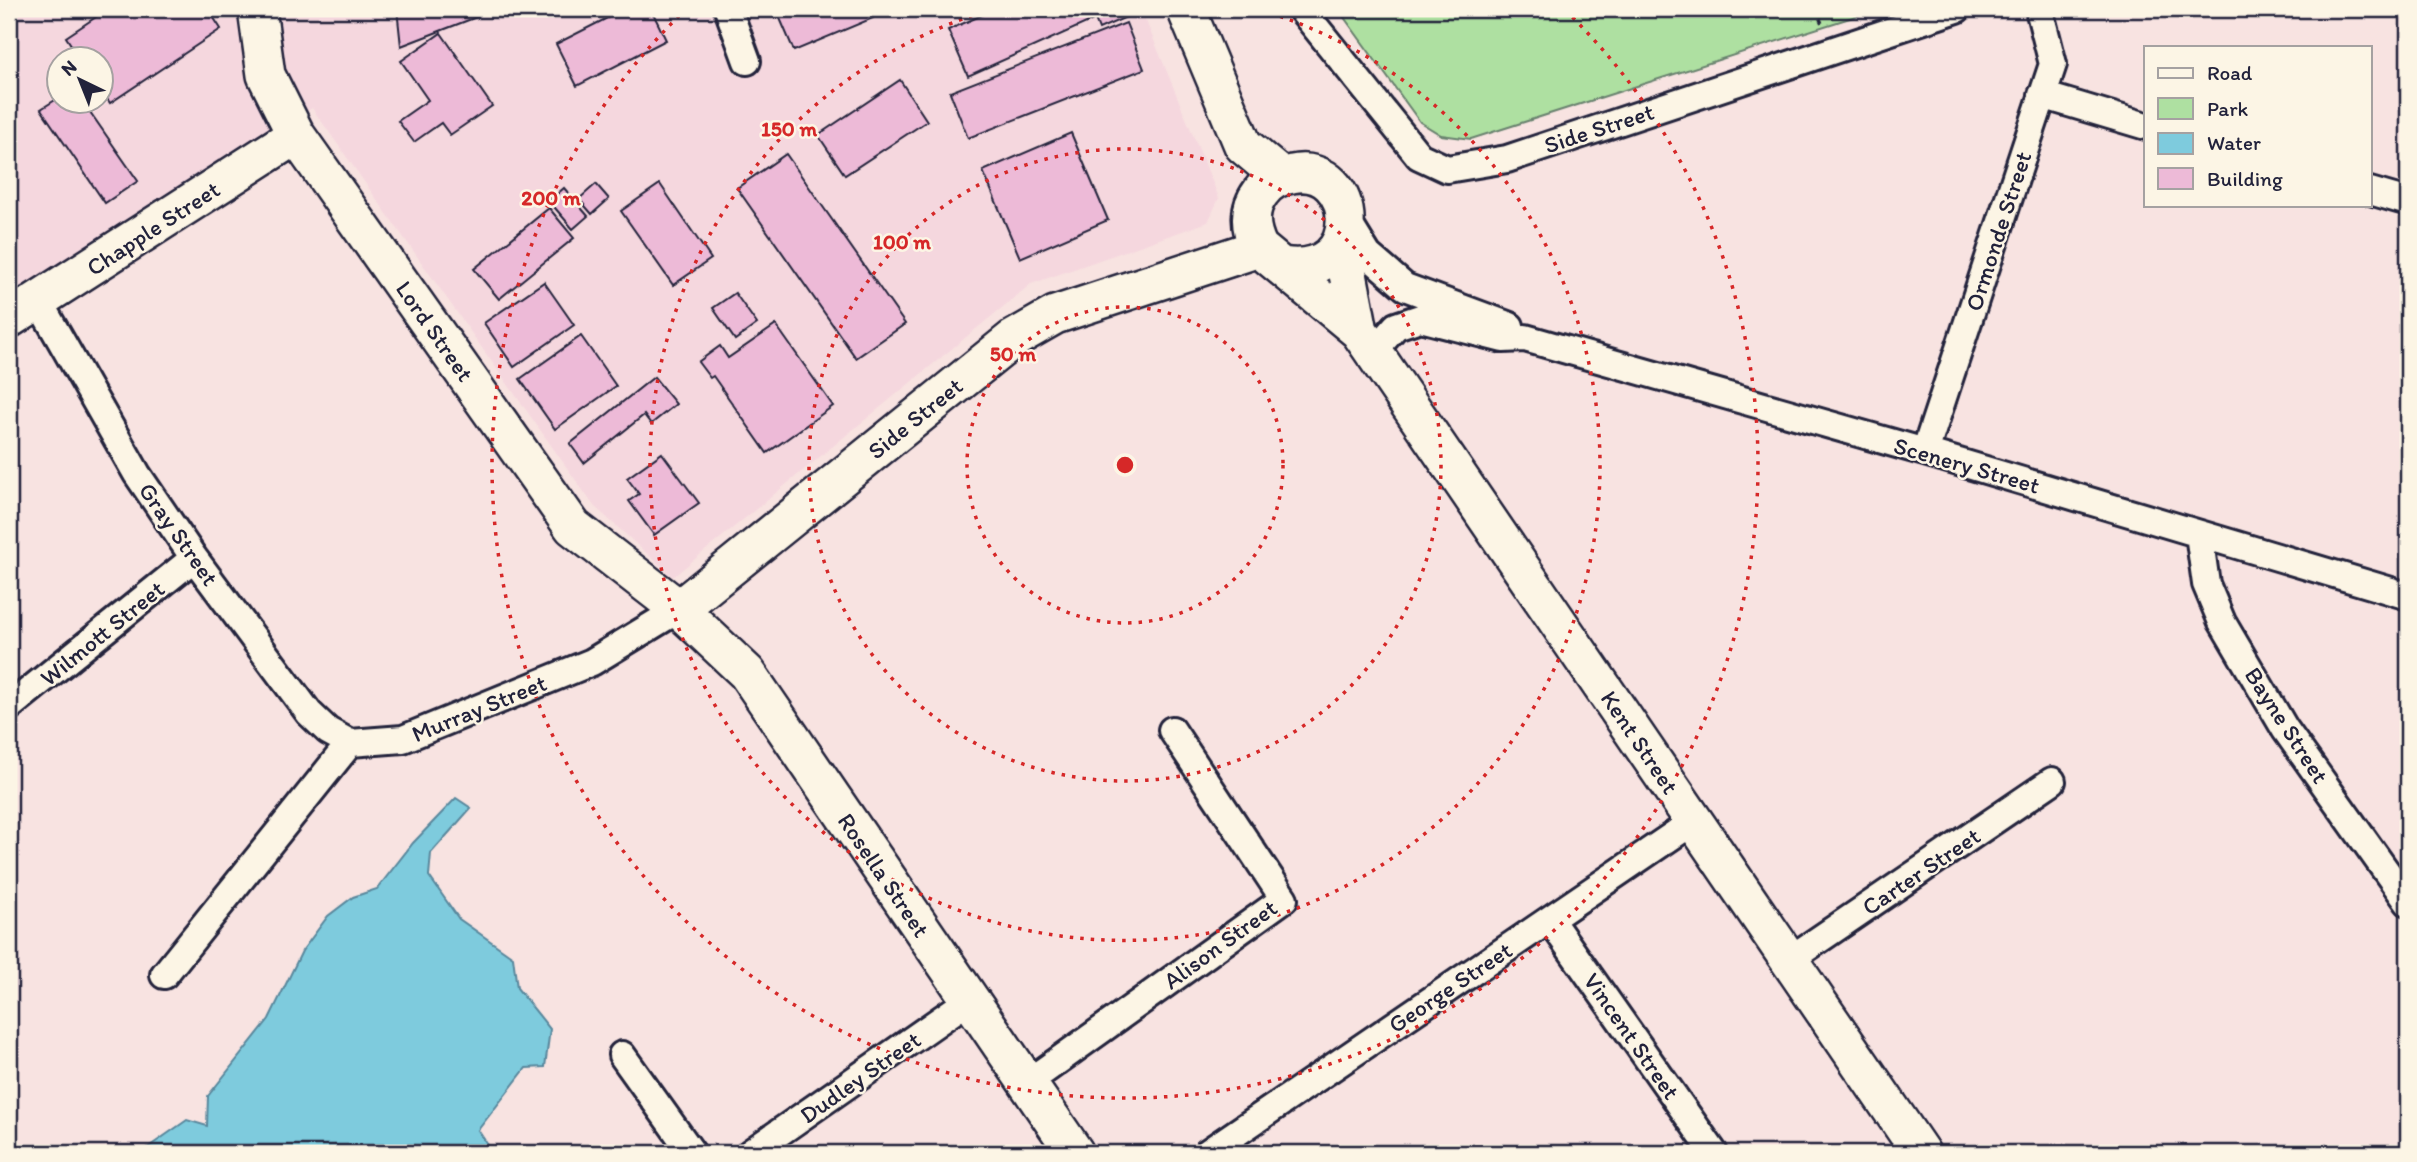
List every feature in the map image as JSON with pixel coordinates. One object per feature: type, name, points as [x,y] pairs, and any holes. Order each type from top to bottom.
[{"type":"street","name":"Lord Street","points":[[257,9],[266,75],[296,135],[573,527],[679,609]]},
{"type":"street","points":[[728,9],[747,61]]},
{"type":"street","points":[[1186,9],[1243,145],[1280,176]]},
{"type":"street","name":"Side Street","points":[[1301,9],[1419,156],[1447,169],[1507,159],[1958,9]]},
{"type":"street","name":"Ormonde Street","points":[[1925,452],[2053,64],[2039,9]]},
{"type":"street","points":[[2042,95],[2144,125]]},
{"type":"street","name":"Chapple Street","points":[[24,311],[296,135]]},
{"type":"street","points":[[1299,172],[1318,176],[1333,186],[1343,202],[1344,232],[1331,256],[1316,265],[1299,269],[1271,257],[1252,233],[1253,207],[1266,185],[1280,176],[1299,172]]},
{"type":"street","points":[[2372,192],[2408,202]]},
{"type":"street","name":"Scenery Street","points":[[1344,232],[1405,287],[1510,326],[1525,338]]},
{"type":"street","name":"Kent Street","points":[[1344,232],[1366,342]]},
{"type":"street","name":"Side Street","points":[[679,609],[1013,339],[1055,316],[1271,257]]},
{"type":"street","name":"Kent Street","points":[[1271,257],[1366,342],[1921,1153]]},
{"type":"street","name":"Gray Street","points":[[24,311],[194,558],[309,713],[328,731],[349,743]]},
{"type":"street","name":"Scenery Street","points":[[1366,342],[1396,326],[1420,318],[1503,339],[1525,338],[1925,452],[2408,596]]},
{"type":"street","name":"Bayne Street","points":[[2199,534],[2206,584],[2222,622],[2285,729],[2408,902]]},
{"type":"street","name":"Wilmott Street","points":[[9,708],[194,558]]},
{"type":"street","name":"Murray Street","points":[[349,743],[403,739],[592,662],[679,609]]},
{"type":"street","name":"Rosella Street","points":[[679,609],[747,673],[1075,1153]]},
{"type":"street","name":"Alison Street","points":[[1027,1083],[1284,900],[1172,730]]},
{"type":"street","points":[[164,975],[349,743]]},
{"type":"street","name":"Carter Street","points":[[1789,960],[2052,781]]},
{"type":"street","name":"George Street","points":[[1207,1153],[1694,821]]},
{"type":"street","name":"Vincent Street","points":[[1550,920],[1714,1153]]},
{"type":"street","name":"Dudley Street","points":[[750,1153],[970,1000]]},
{"type":"street","points":[[622,1055],[692,1153]]},
{"type":"path","points":[[1816,9],[1823,26]]},
{"type":"shaded area","points":[[9,9],[1141,9],[1219,198],[1208,222],[1031,284],[673,577],[594,506],[312,108],[9,312]]},
{"type":"green space","points":[[1338,9],[1878,9],[1471,139],[1441,135],[1420,122]]},
{"type":"water","points":[[456,798],[471,808],[431,853],[429,876],[459,919],[513,957],[517,988],[550,1029],[545,1067],[526,1068],[478,1130],[493,1153],[140,1153],[187,1120],[207,1126],[208,1096],[269,1019],[302,951],[328,916],[353,897],[377,889],[413,843]]},
{"type":"building","points":[[108,9],[208,9],[221,29],[116,99],[116,46],[72,46],[66,37]]},
{"type":"building","points":[[397,9],[478,9],[479,16],[401,46]]},
{"type":"building","points":[[625,9],[651,9],[666,40],[577,86],[556,44]]},
{"type":"building","points":[[776,9],[870,9],[873,18],[794,51]]},
{"type":"building","points":[[996,9],[1129,9],[1131,15],[1099,29],[1095,19],[968,76],[948,30]]},
{"type":"building","points":[[1126,23],[1144,69],[968,138],[950,92]]},
{"type":"building","points":[[441,33],[492,106],[450,135],[441,123],[414,142],[398,121],[428,100],[401,61]]},
{"type":"building","points":[[900,80],[927,121],[845,175],[818,135]]},
{"type":"building","points":[[46,106],[46,116],[93,116],[138,181],[105,203],[41,109]]},
{"type":"building","points":[[1071,133],[1108,220],[1020,258],[983,171]]},
{"type":"building","points":[[786,154],[905,324],[856,358],[737,188]]},
{"type":"building","points":[[596,184],[609,199],[592,214],[579,199]]},
{"type":"building","points":[[660,184],[711,259],[673,285],[621,211]]},
{"type":"building","points":[[564,188],[588,216],[573,229],[549,201]]},
{"type":"building","points":[[549,208],[574,238],[499,299],[474,269]]},
{"type":"building","points":[[544,282],[574,325],[514,367],[484,323]]},
{"type":"building","points":[[735,293],[757,324],[735,340],[713,308]]},
{"type":"building","points":[[776,325],[833,406],[767,453],[713,376],[710,378],[698,362],[720,346],[728,358]]},
{"type":"building","points":[[581,336],[616,386],[555,429],[520,379]]},
{"type":"building","points":[[654,377],[676,404],[651,424],[644,415],[584,463],[570,444]]},
{"type":"building","points":[[662,453],[699,503],[654,535],[629,501],[639,494],[627,478]]}]
